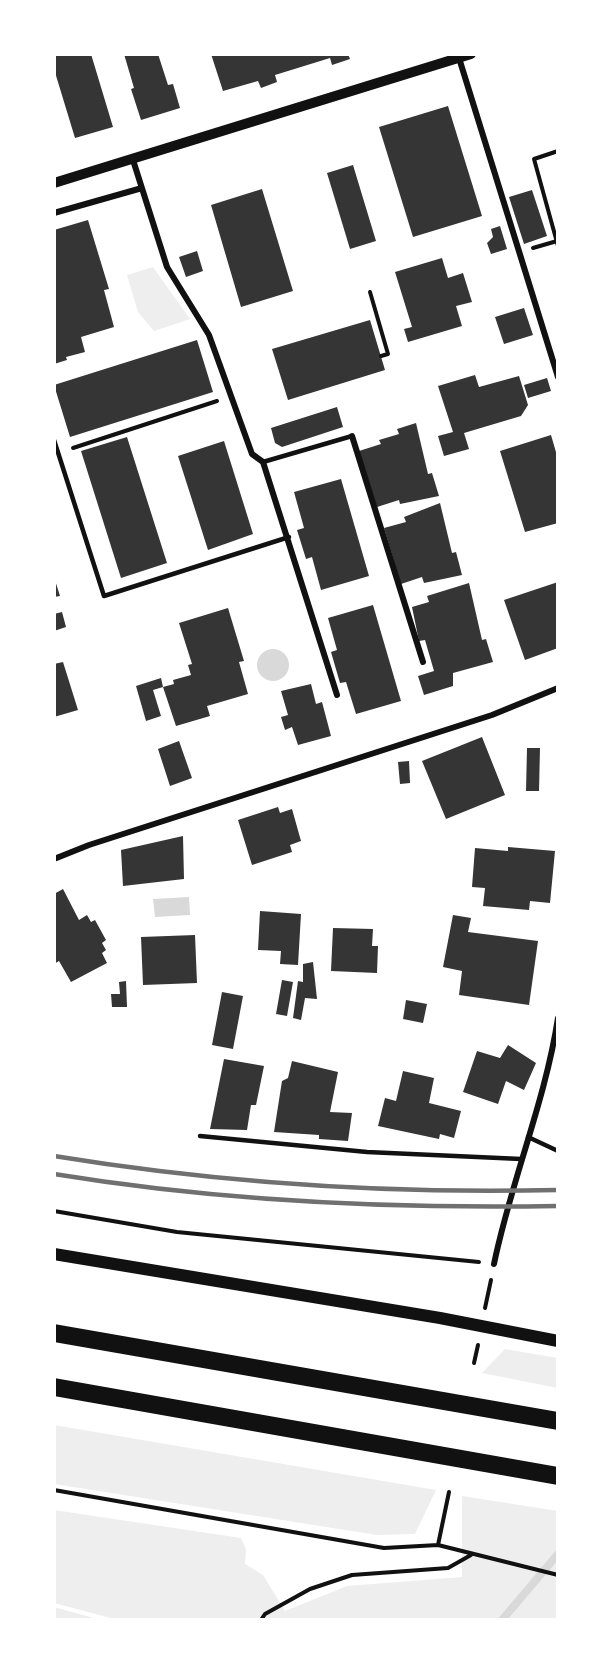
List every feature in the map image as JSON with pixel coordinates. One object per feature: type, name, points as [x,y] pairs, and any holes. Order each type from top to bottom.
[{"type":"highway","points":[[54,1333],[558,1421]]},
{"type":"highway","points":[[54,1387],[558,1476]]},
{"type":"main road","points":[[54,1254],[440,1318],[558,1341]]},
{"type":"street","points":[[54,183],[471,54]]},
{"type":"street","points":[[459,58],[558,377]]},
{"type":"street","points":[[133,160],[166,267],[209,335],[252,454],[263,462],[289,537],[337,695]]},
{"type":"street","points":[[54,213],[142,188]]},
{"type":"street","points":[[352,436],[423,662]]},
{"type":"street","points":[[54,859],[101,841],[492,715],[558,688]]},
{"type":"street","points":[[494,1264],[521,1159],[543,1087],[558,1018]]},
{"type":"lane","points":[[263,462],[352,436]]},
{"type":"lane","points":[[54,440],[104,596],[289,537]]},
{"type":"lane","points":[[200,1136],[367,1152],[521,1159]]},
{"type":"lane","points":[[528,1137],[558,1151]]},
{"type":"path","points":[[519,252],[557,242],[534,159],[558,151]]},
{"type":"path","points":[[370,292],[388,354],[381,356]]},
{"type":"path","points":[[58,453],[230,397]]},
{"type":"path","points":[[54,1211],[177,1232],[494,1264]]},
{"type":"path","points":[[54,1490],[384,1548],[438,1545],[557,1575]]},
{"type":"path","points":[[438,1545],[449,1492]]},
{"type":"path","points":[[261,1620],[265,1614],[310,1589],[352,1575],[448,1568],[471,1555]]},
{"type":"shaded area","points":[[153,267],[190,319],[154,331],[138,312],[127,275]]},
{"type":"shaded area","points":[[273,649],[284,654],[289,665],[284,676],[273,681],[262,676],[257,665],[262,654]]},
{"type":"shaded area","points":[[189,897],[190,915],[155,917],[153,899]]},
{"type":"shaded area","points":[[505,1349],[558,1358],[558,1388],[482,1373]]},
{"type":"shaded area","points":[[54,1425],[436,1490],[415,1534],[377,1535],[54,1484]]},
{"type":"shaded area","points":[[462,1496],[558,1511],[558,1620],[118,1620],[54,1603],[54,1510],[241,1538],[246,1549],[245,1564],[263,1575],[285,1611],[347,1586],[462,1577]]},
{"type":"shaded area","points":[[54,1607],[101,1620],[54,1620]]},
{"type":"building","points":[[54,54],[91,54],[113,127],[75,138],[54,69]]},
{"type":"building","points":[[124,54],[158,54],[168,85],[173,84],[180,108],[141,120],[131,89],[134,88]]},
{"type":"building","points":[[211,54],[348,54],[350,59],[332,65],[330,58],[275,75],[277,82],[261,88],[258,81],[223,91]]},
{"type":"building","points":[[448,106],[482,216],[413,237],[379,127]]},
{"type":"building","points":[[353,165],[376,241],[350,249],[327,173]]},
{"type":"building","points":[[262,189],[293,291],[241,307],[211,205]]},
{"type":"building","points":[[532,190],[547,236],[524,244],[509,197]]},
{"type":"building","points":[[88,220],[109,289],[104,290],[114,327],[81,337],[85,352],[66,357],[67,360],[54,364],[54,230]]},
{"type":"building","points":[[500,226],[507,249],[491,254],[487,243],[493,237],[491,229]]},
{"type":"building","points":[[197,251],[203,271],[186,277],[179,257]]},
{"type":"building","points":[[442,258],[448,278],[463,273],[472,302],[456,306],[462,326],[408,342],[404,329],[412,327],[395,272]]},
{"type":"building","points":[[524,308],[533,335],[504,344],[495,317]]},
{"type":"building","points":[[370,320],[385,370],[288,400],[272,349]]},
{"type":"building","points":[[197,340],[213,392],[70,437],[54,385]]},
{"type":"building","points":[[475,375],[479,387],[519,376],[528,405],[521,416],[464,433],[469,449],[444,456],[438,436],[453,432],[438,386]]},
{"type":"building","points":[[547,378],[551,391],[528,398],[524,385]]},
{"type":"building","points":[[337,407],[343,427],[282,447],[275,443],[271,428]]},
{"type":"building","points":[[416,423],[428,474],[432,473],[439,496],[400,504],[399,500],[377,507],[359,451],[381,444],[379,440],[399,434],[397,429]]},
{"type":"building","points":[[551,435],[558,459],[558,523],[525,532],[500,451]]},
{"type":"building","points":[[127,437],[167,563],[121,578],[81,451]]},
{"type":"building","points":[[224,441],[253,534],[208,550],[178,456]]},
{"type":"building","points":[[341,479],[369,576],[321,590],[312,557],[306,559],[297,530],[304,528],[294,492]]},
{"type":"building","points":[[440,503],[452,553],[456,552],[462,575],[424,583],[422,577],[401,584],[384,528],[406,522],[404,517]]},
{"type":"building","points":[[54,577],[60,596],[54,597]]},
{"type":"building","points":[[558,582],[558,648],[525,660],[504,600]]},
{"type":"building","points":[[469,583],[482,640],[486,639],[493,662],[453,673],[453,686],[424,695],[418,676],[434,671],[425,640],[419,641],[412,607],[429,602],[427,596]]},
{"type":"building","points":[[373,605],[401,701],[356,714],[346,682],[340,683],[331,652],[337,650],[328,618]]},
{"type":"building","points":[[228,608],[244,661],[239,662],[248,694],[207,706],[210,716],[176,726],[163,687],[174,684],[173,680],[191,675],[188,665],[192,664],[179,623]]},
{"type":"building","points":[[62,612],[66,627],[54,631],[54,614]]},
{"type":"building","points":[[63,662],[78,710],[54,717],[54,664]]},
{"type":"building","points":[[161,678],[163,687],[153,690],[161,716],[146,721],[136,686]]},
{"type":"building","points":[[311,684],[316,704],[322,702],[331,736],[298,745],[292,727],[285,730],[281,717],[288,715],[281,691]]},
{"type":"building","points":[[482,737],[505,795],[446,819],[422,761]]},
{"type":"building","points":[[179,741],[192,778],[170,786],[158,749]]},
{"type":"building","points":[[527,748],[540,748],[539,791],[526,791]]},
{"type":"building","points":[[409,761],[410,783],[400,784],[398,762]]},
{"type":"building","points":[[278,807],[280,813],[292,809],[301,841],[290,845],[292,852],[252,865],[238,820]]},
{"type":"building","points":[[183,836],[184,879],[123,886],[121,850]]},
{"type":"building","points":[[508,847],[555,851],[550,903],[530,901],[529,910],[483,906],[485,888],[472,887],[475,848],[508,851]]},
{"type":"building","points":[[63,889],[79,920],[87,915],[91,922],[95,920],[106,940],[102,943],[106,950],[102,953],[107,963],[71,982],[59,961],[54,964],[54,894]]},
{"type":"building","points":[[260,911],[301,914],[298,965],[280,964],[281,951],[258,950]]},
{"type":"building","points":[[453,915],[471,918],[468,932],[538,941],[529,1005],[459,995],[462,971],[443,967]]},
{"type":"building","points":[[333,928],[373,929],[372,946],[378,946],[377,973],[331,971]]},
{"type":"building","points":[[195,935],[197,983],[143,985],[141,937]]},
{"type":"building","points":[[313,962],[317,999],[305,998],[301,1020],[293,1018],[298,981],[303,982],[303,964]]},
{"type":"building","points":[[282,980],[293,982],[287,1016],[276,1014]]},
{"type":"building","points":[[126,981],[127,1007],[112,1007],[111,994],[120,994],[119,982]]},
{"type":"building","points":[[222,992],[243,996],[233,1049],[212,1045]]},
{"type":"building","points":[[406,1000],[427,1004],[423,1023],[403,1019]]},
{"type":"building","points":[[508,1045],[536,1063],[524,1090],[506,1081],[498,1104],[463,1092],[477,1051],[500,1058]]},
{"type":"building","points":[[224,1059],[264,1066],[256,1105],[251,1105],[247,1130],[210,1129]]},
{"type":"building","points":[[292,1061],[338,1072],[330,1112],[352,1113],[348,1141],[319,1139],[319,1135],[274,1132],[282,1081],[288,1078]]},
{"type":"building","points":[[403,1071],[434,1078],[429,1103],[461,1111],[454,1138],[440,1134],[439,1139],[378,1126],[385,1098],[396,1101]]},
{"type":"waterway","points":[[502,1620],[558,1554]]},
{"type":"railway","points":[[54,1156],[179,1173],[305,1185],[432,1190],[558,1190]]},
{"type":"railway","points":[[54,1174],[242,1197],[432,1206],[558,1206]]}]
